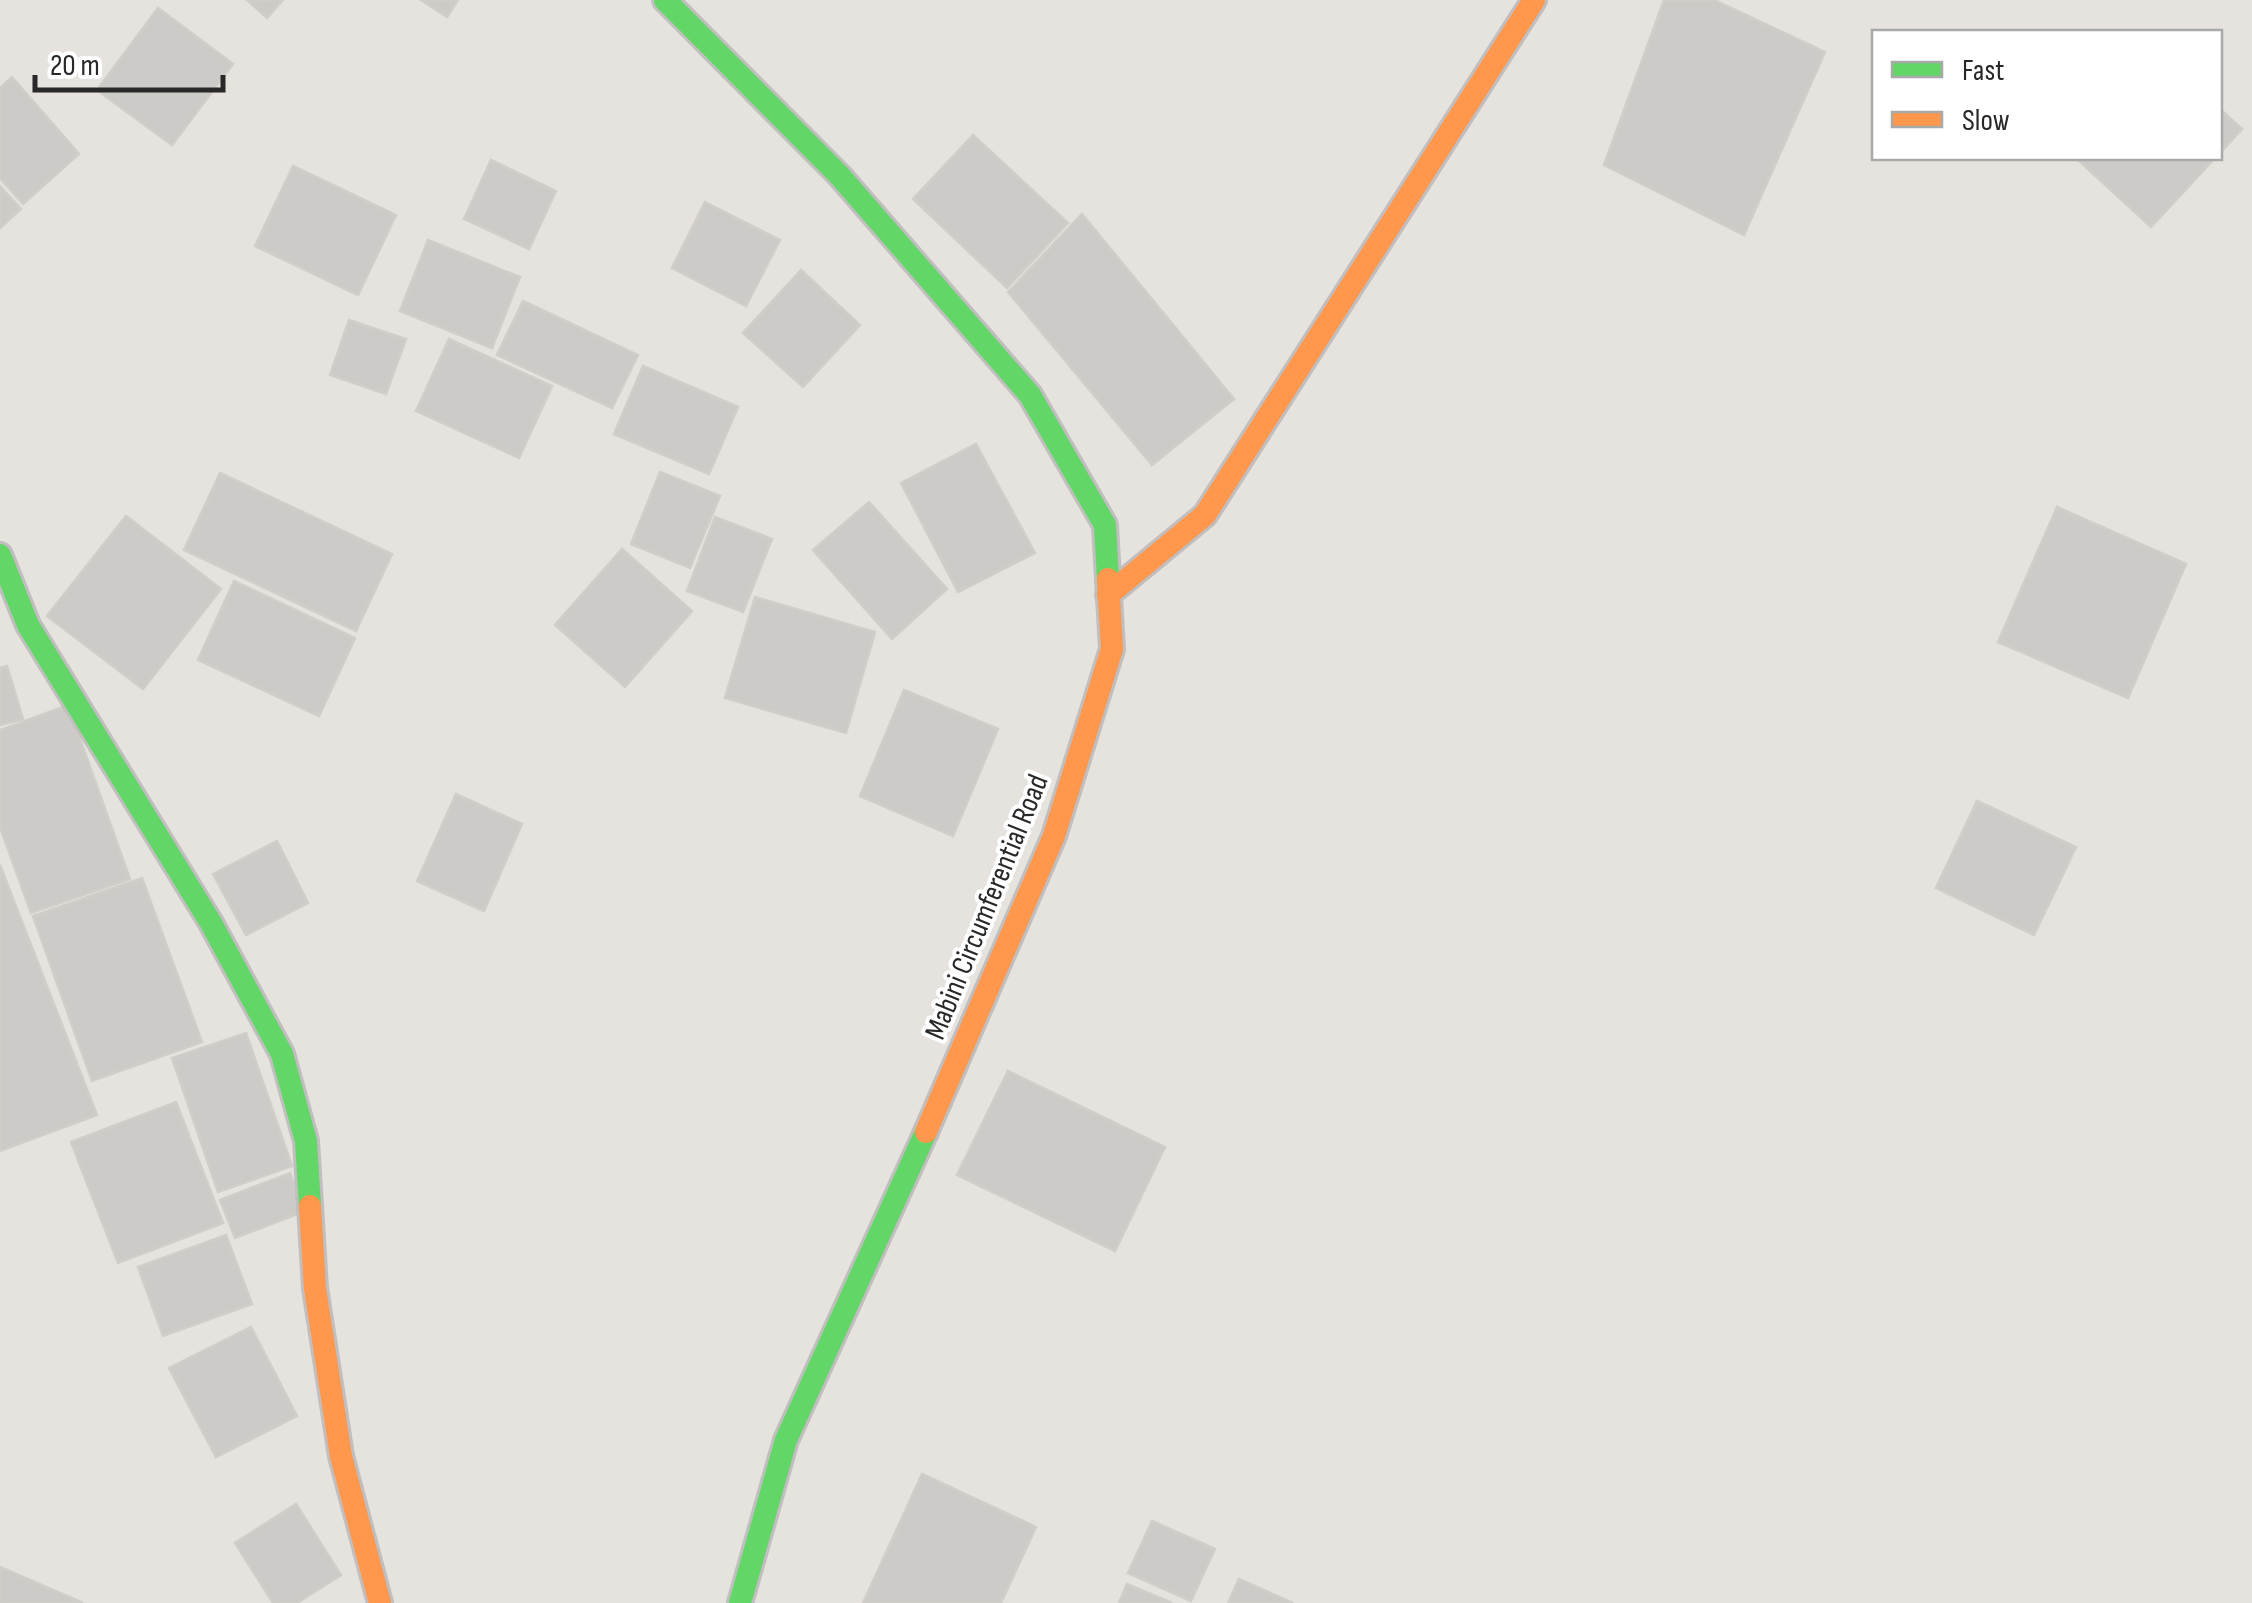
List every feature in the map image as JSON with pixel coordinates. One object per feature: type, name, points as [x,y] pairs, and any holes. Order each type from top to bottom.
[{"type":"street","name":"Mabini Circumferential Road","points":[[664,0],[839,174],[1030,395],[1105,525],[1112,649],[1054,836],[923,1140],[786,1440],[740,1603]]},
{"type":"street","points":[[1108,595],[1205,515],[1534,0]]},
{"type":"street","points":[[0,555],[28,625],[211,923],[282,1054],[306,1140],[314,1288],[341,1456],[380,1603]]},
{"type":"building","points":[[247,0],[283,0],[267,18]]},
{"type":"building","points":[[421,0],[458,0],[447,17]]},
{"type":"building","points":[[1664,0],[1714,0],[1825,52],[1744,235],[1604,165]]},
{"type":"building","points":[[158,8],[233,64],[172,145],[97,90]]},
{"type":"building","points":[[12,77],[79,154],[23,204],[0,178],[0,88]]},
{"type":"building","points":[[2222,111],[2242,129],[2222,151]]},
{"type":"building","points":[[973,135],[1068,223],[1007,288],[913,199]]},
{"type":"building","points":[[491,160],[556,191],[529,249],[464,219]]},
{"type":"building","points":[[2078,160],[2213,160],[2151,227]]},
{"type":"building","points":[[293,166],[396,215],[358,295],[255,246]]},
{"type":"building","points":[[0,186],[21,209],[0,228]]},
{"type":"building","points":[[705,202],[780,240],[746,306],[672,268]]},
{"type":"building","points":[[1082,214],[1234,399],[1152,465],[1008,292]]},
{"type":"building","points":[[428,240],[520,277],[492,348],[400,311]]},
{"type":"building","points":[[801,270],[860,325],[803,387],[743,333]]},
{"type":"building","points":[[523,301],[638,355],[612,408],[497,355]]},
{"type":"building","points":[[349,320],[406,339],[386,394],[330,375]]},
{"type":"building","points":[[449,339],[552,386],[519,458],[416,411]]},
{"type":"building","points":[[643,366],[738,407],[709,474],[614,434]]},
{"type":"building","points":[[976,444],[1035,553],[958,592],[901,483]]},
{"type":"building","points":[[660,472],[720,496],[690,568],[631,544]]},
{"type":"building","points":[[220,473],[392,554],[356,631],[184,550]]},
{"type":"building","points":[[869,502],[947,589],[892,639],[813,550]]},
{"type":"building","points":[[2057,507],[2186,564],[2128,698],[1998,642]]},
{"type":"building","points":[[126,516],[221,589],[143,689],[47,616]]},
{"type":"building","points":[[715,517],[772,539],[743,612],[687,591]]},
{"type":"building","points":[[622,549],[692,611],[625,687],[555,625]]},
{"type":"building","points":[[234,581],[355,638],[319,716],[198,660]]},
{"type":"building","points":[[755,597],[875,632],[846,733],[725,698]]},
{"type":"building","points":[[7,666],[23,719],[0,725],[0,668]]},
{"type":"building","points":[[904,690],[998,729],[953,836],[860,796]]},
{"type":"building","points":[[68,705],[130,879],[31,913],[0,827],[0,730]]},
{"type":"building","points":[[456,794],[522,824],[484,911],[417,881]]},
{"type":"building","points":[[1977,801],[2076,847],[2034,935],[1936,888]]},
{"type":"building","points":[[277,841],[308,903],[246,935],[213,874]]},
{"type":"building","points":[[0,865],[97,1115],[0,1151]]},
{"type":"building","points":[[142,878],[202,1042],[92,1081],[33,916]]},
{"type":"building","points":[[246,1033],[292,1166],[218,1192],[172,1058]]},
{"type":"building","points":[[1008,1071],[1165,1147],[1115,1251],[957,1175]]},
{"type":"building","points":[[176,1102],[223,1223],[118,1263],[71,1142]]},
{"type":"building","points":[[290,1173],[305,1211],[235,1238],[220,1200]]},
{"type":"building","points":[[226,1235],[252,1304],[163,1336],[138,1267]]},
{"type":"building","points":[[251,1327],[297,1416],[216,1457],[169,1368]]},
{"type":"building","points":[[922,1474],[1036,1527],[1001,1603],[863,1603]]},
{"type":"building","points":[[296,1504],[341,1575],[297,1603],[273,1603],[235,1543]]},
{"type":"building","points":[[1152,1521],[1215,1549],[1191,1601],[1128,1573]]},
{"type":"building","points":[[0,1567],[83,1603],[0,1603]]},
{"type":"building","points":[[1239,1579],[1293,1603],[1228,1603]]},
{"type":"building","points":[[1127,1584],[1172,1603],[1119,1603]]},
{"type":"traffic: fast","points":[[665,0],[839,175],[1030,395],[1105,525],[1108,579]]},
{"type":"traffic: fast","points":[[0,555],[28,625],[211,923],[282,1054],[306,1141],[310,1206]]},
{"type":"traffic: fast","points":[[740,1603],[786,1440],[926,1132]]},
{"type":"traffic: slow","points":[[1108,595],[1205,515],[1534,0]]},
{"type":"traffic: slow","points":[[926,1132],[1054,836],[1112,649],[1108,579]]},
{"type":"traffic: slow","points":[[310,1206],[315,1288],[341,1456],[380,1603]]}]
